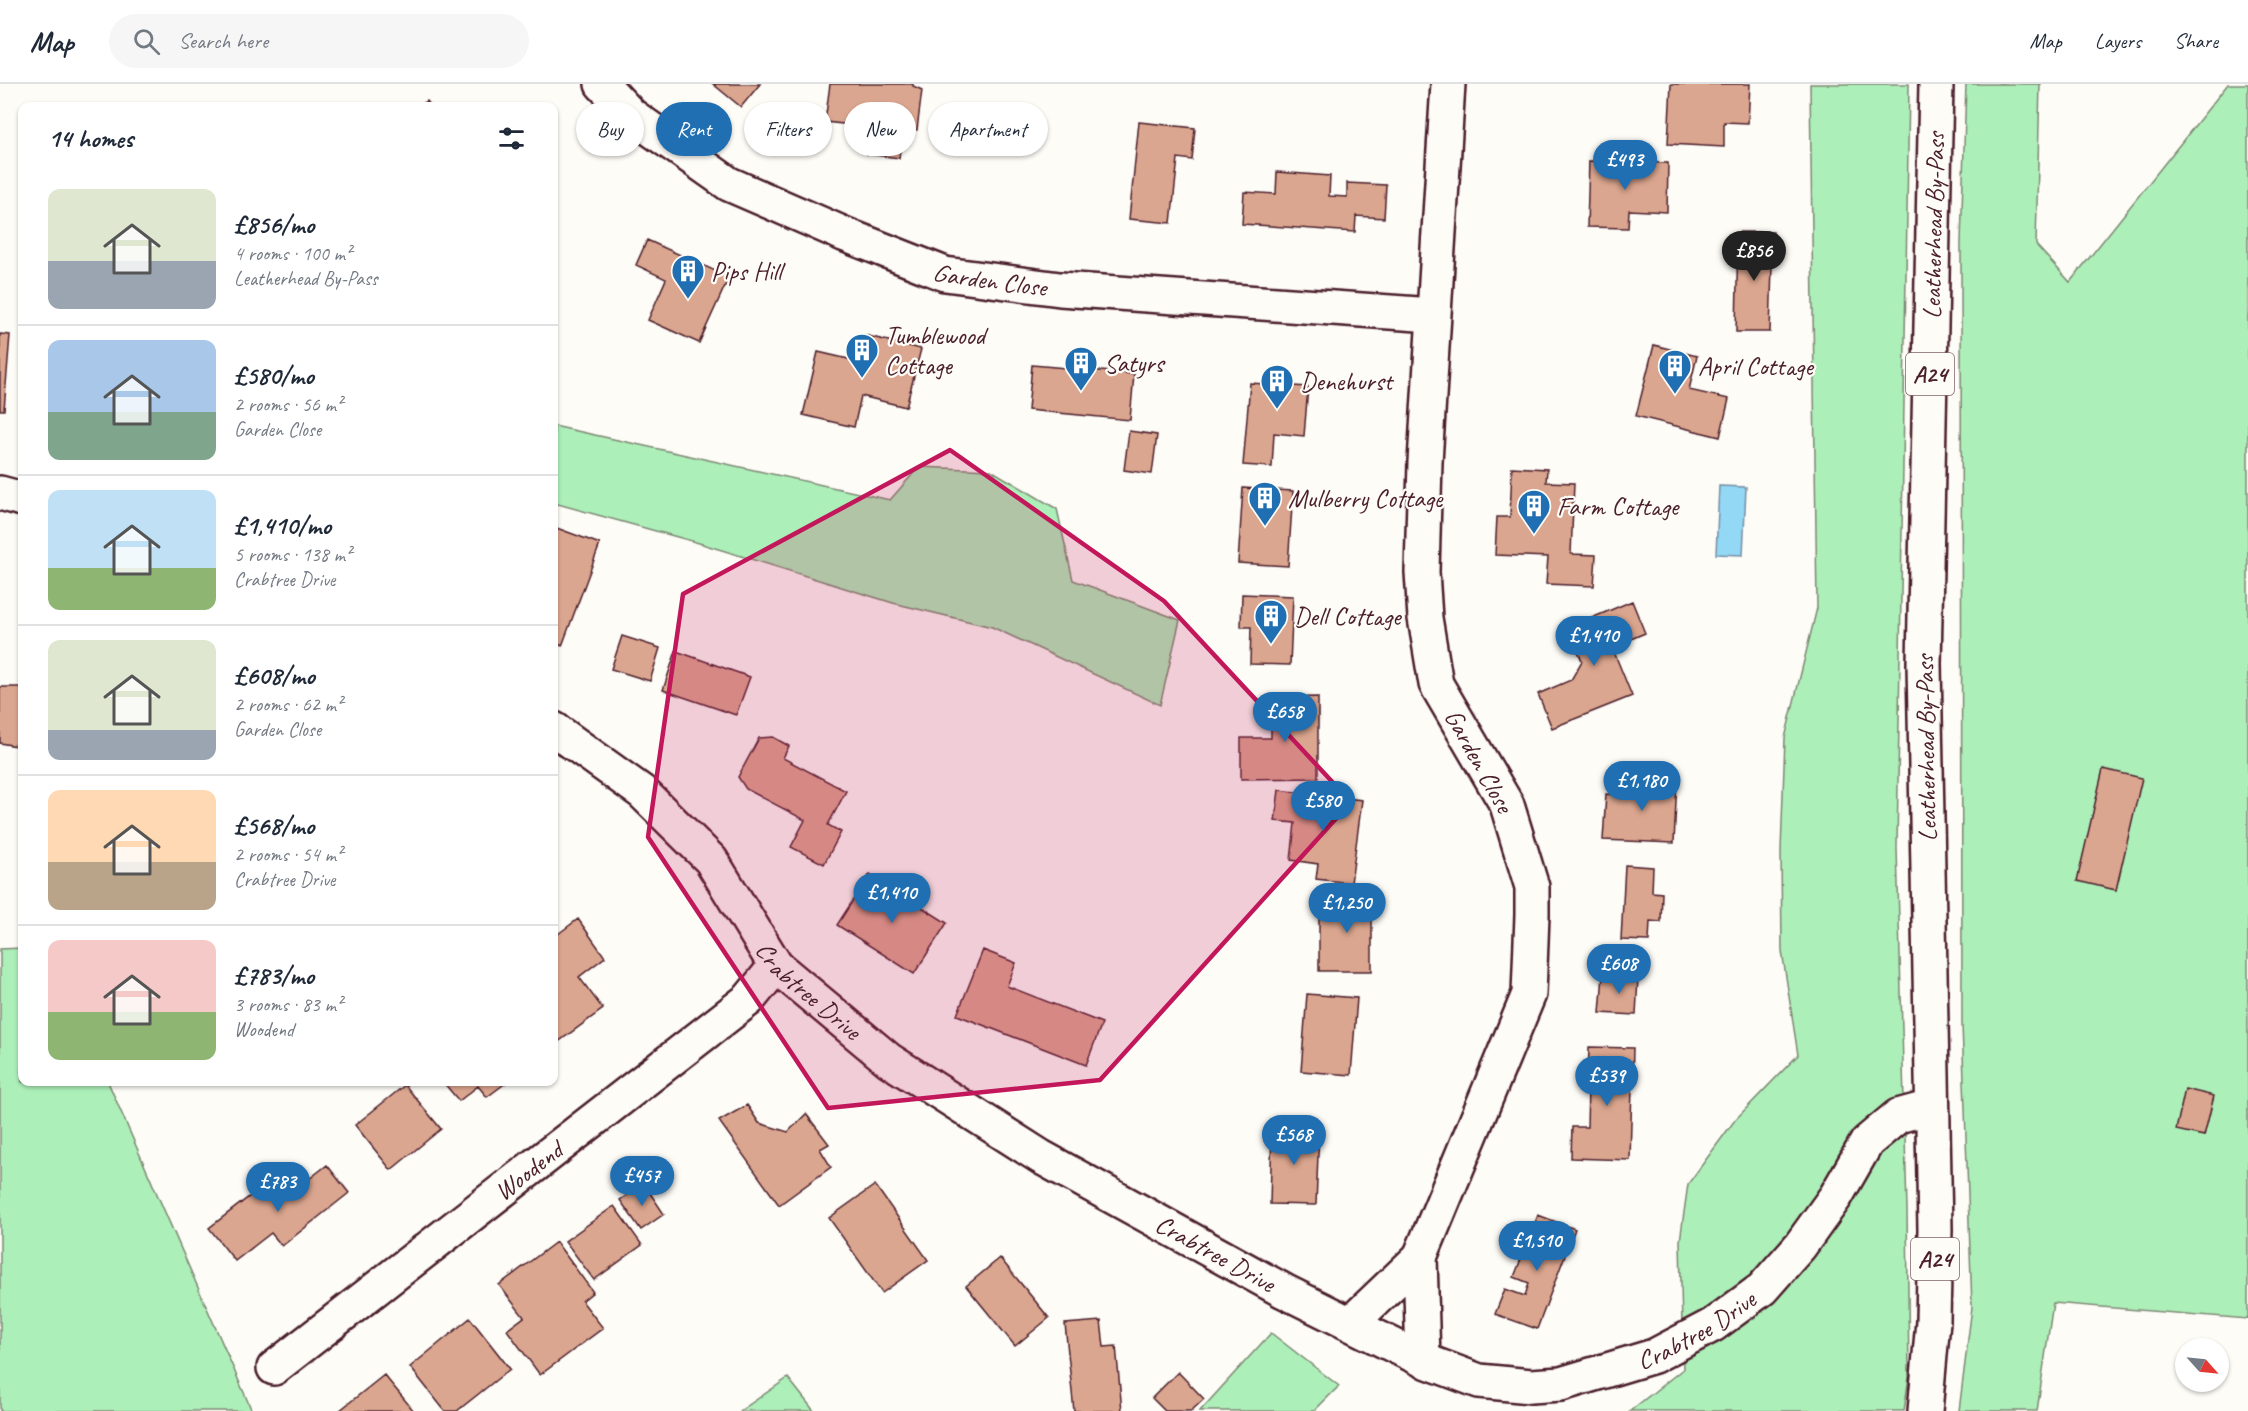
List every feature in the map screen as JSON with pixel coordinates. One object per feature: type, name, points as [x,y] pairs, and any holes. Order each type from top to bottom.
[{"type":"main road","name":"Garden Close","points":[[602,84],[632,115],[729,184],[846,235],[945,274],[1060,290],[1433,315]]},
{"type":"main road","name":"Garden Close","points":[[1351,1323],[1420,1257],[1529,994],[1532,887],[1507,805],[1436,684],[1425,618],[1422,572],[1425,462],[1448,84]]},
{"type":"main road","name":"Leatherhead By-Pass","points":[[1925,1411],[1934,1309],[1935,1229],[1924,664],[1936,84]]},
{"type":"main road","points":[[0,493],[18,498]]},
{"type":"main road","name":"Crabtree Drive","points":[[558,732],[642,792],[711,860],[776,966],[889,1060],[1030,1150],[1284,1291],[1423,1360],[1479,1381],[1531,1386],[1561,1384],[1654,1356],[1713,1324],[1761,1290],[1800,1246],[1824,1213],[1867,1142],[1898,1116],[1932,1107]]},
{"type":"main road","name":"Woodend","points":[[274,1368],[749,999],[776,966]]},
{"type":"main road","name":"Garden Close","points":[[1420,1257],[1423,1360]]},
{"type":"highlighted area","points":[[950,450],[1164,601],[1351,802],[1100,1080],[828,1108],[648,837],[683,594]]},
{"type":"green space","points":[[1810,84],[1909,84],[1897,848],[1909,1376],[1904,1411],[1630,1411],[1683,1369],[1680,1241],[1688,1184],[1735,1120],[1798,1055],[1782,951],[1781,851],[1785,738],[1817,608]]},
{"type":"green space","points":[[1966,84],[2040,84],[2036,245],[2070,282],[2228,84],[2248,84],[2248,1319],[2053,1303],[2037,1411],[1959,1411],[1972,1307],[1962,1024],[1961,243]]},
{"type":"green space","points":[[558,427],[890,500],[919,467],[991,470],[1057,509],[1073,580],[1180,620],[1160,705],[992,627],[893,603],[699,543],[558,504]]},
{"type":"green space","points":[[18,948],[18,1086],[110,1086],[252,1411],[0,1411],[0,949]]},
{"type":"green space","points":[[1271,1333],[1339,1386],[1314,1411],[1200,1411]]},
{"type":"green space","points":[[788,1378],[814,1411],[740,1411]]},
{"type":"water","points":[[1719,486],[1746,487],[1743,555],[1716,554]]},
{"type":"building","points":[[713,84],[760,84],[741,107]]},
{"type":"building","points":[[830,84],[913,84],[922,90],[917,130],[916,102],[844,102],[844,124],[832,123],[832,102],[828,102]]},
{"type":"building","points":[[1671,84],[1750,84],[1748,123],[1724,122],[1724,147],[1668,144]]},
{"type":"building","points":[[1139,122],[1195,128],[1192,160],[1178,158],[1171,223],[1129,219]]},
{"type":"building","points":[[1589,161],[1668,163],[1667,212],[1629,210],[1628,228],[1587,227]]},
{"type":"building","points":[[1277,172],[1330,176],[1329,196],[1347,197],[1347,183],[1386,185],[1384,218],[1356,216],[1355,232],[1242,224],[1244,192],[1276,194]]},
{"type":"building","points":[[1738,232],[1773,232],[1770,332],[1736,332]]},
{"type":"building","name":"Pips Hill","points":[[647,240],[729,277],[699,343],[648,320],[666,279],[636,265]]},
{"type":"building","points":[[0,334],[10,335],[4,410],[0,410]]},
{"type":"building","name":"Tumblewood Cottage","points":[[864,335],[921,349],[906,407],[861,396],[854,427],[803,415],[818,352],[857,361]]},
{"type":"building","name":"April Cottage","points":[[1654,345],[1697,356],[1689,390],[1729,399],[1720,437],[1636,416]]},
{"type":"building","name":"Satyrs","points":[[1032,365],[1134,374],[1130,420],[1028,410]]},
{"type":"building","name":"Denehurst","points":[[1250,383],[1308,387],[1304,436],[1274,433],[1272,467],[1243,465]]},
{"type":"building","points":[[1129,431],[1157,435],[1152,474],[1124,470]]},
{"type":"building","name":"Farm Cottage","points":[[1512,467],[1547,469],[1546,482],[1574,483],[1571,554],[1596,555],[1594,586],[1546,584],[1548,557],[1495,555],[1497,517],[1510,517]]},
{"type":"building","name":"Mulberry Cottage","points":[[1243,488],[1293,491],[1288,566],[1238,563]]},
{"type":"building","points":[[558,528],[600,544],[562,646],[558,644]]},
{"type":"building","name":"Dell Cottage","points":[[1242,594],[1293,596],[1290,665],[1250,664],[1251,627],[1241,627]]},
{"type":"building","points":[[1632,601],[1645,633],[1612,647],[1632,696],[1552,728],[1538,694],[1571,680],[1582,661],[1568,628]]},
{"type":"building","points":[[622,636],[660,648],[650,681],[611,669]]},
{"type":"building","points":[[676,651],[750,677],[736,715],[663,690]]},
{"type":"building","points":[[0,687],[18,687],[18,746],[0,743]]},
{"type":"building","points":[[1318,697],[1318,778],[1241,779],[1241,738],[1271,738],[1271,698]]},
{"type":"building","points":[[773,737],[789,746],[783,758],[846,791],[828,825],[841,832],[824,864],[791,847],[805,820],[746,789],[738,777],[759,738]]},
{"type":"building","points":[[2103,769],[2142,778],[2116,890],[2077,881]]},
{"type":"building","points":[[1624,777],[1677,780],[1674,843],[1603,840],[1606,794],[1624,795]]},
{"type":"building","points":[[1279,790],[1362,800],[1351,883],[1316,879],[1318,864],[1291,860],[1295,823],[1275,821]]},
{"type":"building","points":[[1625,865],[1653,867],[1652,892],[1662,893],[1661,922],[1650,921],[1649,941],[1621,940]]},
{"type":"building","points":[[870,874],[947,923],[914,974],[837,925]]},
{"type":"building","points":[[1339,893],[1372,893],[1372,971],[1319,971],[1319,906],[1339,906]]},
{"type":"building","points":[[578,919],[605,957],[579,977],[603,1009],[558,1042],[558,934]]},
{"type":"building","points":[[983,950],[1016,963],[1007,986],[1102,1023],[1086,1065],[957,1015]]},
{"type":"building","points":[[1603,975],[1638,977],[1636,1015],[1600,1013]]},
{"type":"building","points":[[1307,994],[1357,998],[1351,1075],[1301,1071]]},
{"type":"building","points":[[1589,1047],[1633,1048],[1630,1160],[1571,1158],[1572,1127],[1587,1127]]},
{"type":"building","points":[[406,1086],[441,1129],[391,1170],[355,1125]]},
{"type":"building","points":[[446,1086],[478,1086],[459,1101]]},
{"type":"building","points":[[478,1086],[502,1086],[487,1097]]},
{"type":"building","points":[[2185,1089],[2214,1096],[2204,1136],[2176,1130]]},
{"type":"building","points":[[747,1105],[759,1123],[788,1132],[806,1114],[829,1144],[820,1149],[831,1167],[779,1205],[719,1121]]},
{"type":"building","points":[[1272,1128],[1319,1129],[1316,1205],[1270,1204]]},
{"type":"building","points":[[327,1165],[349,1193],[282,1246],[271,1233],[235,1261],[209,1228],[272,1179],[286,1197]]},
{"type":"building","points":[[644,1184],[664,1214],[641,1230],[620,1200]]},
{"type":"building","points":[[875,1185],[928,1260],[882,1293],[829,1218]]},
{"type":"building","points":[[614,1206],[642,1245],[594,1280],[565,1241]]},
{"type":"building","points":[[1538,1215],[1575,1229],[1537,1329],[1495,1314],[1505,1289],[1525,1296],[1529,1283],[1514,1277]]},
{"type":"building","points":[[556,1242],[593,1292],[582,1301],[603,1328],[540,1375],[507,1330],[524,1317],[499,1285]]},
{"type":"building","points":[[1000,1258],[1049,1318],[1015,1346],[966,1286]]},
{"type":"building","points":[[470,1318],[510,1369],[457,1411],[445,1411],[410,1367]]},
{"type":"building","points":[[1101,1321],[1104,1347],[1116,1346],[1122,1411],[1074,1411],[1065,1324]]},
{"type":"building","points":[[1178,1372],[1204,1399],[1191,1411],[1165,1411],[1152,1398]]},
{"type":"building","points":[[384,1375],[414,1411],[339,1411]]},
{"type":"place","name":"Pips Hill","points":[[688,300]]},
{"type":"place","name":"Tumblewood Cottage","points":[[862,379]]},
{"type":"place","name":"Satyrs","points":[[1081,392]]},
{"type":"place","name":"April Cottage","points":[[1675,395]]},
{"type":"place","name":"Denehurst","points":[[1277,410]]},
{"type":"place","name":"Mulberry Cottage","points":[[1265,527]]},
{"type":"place","name":"Farm Cottage","points":[[1534,535]]},
{"type":"place","name":"Dell Cottage","points":[[1271,645]]}]
